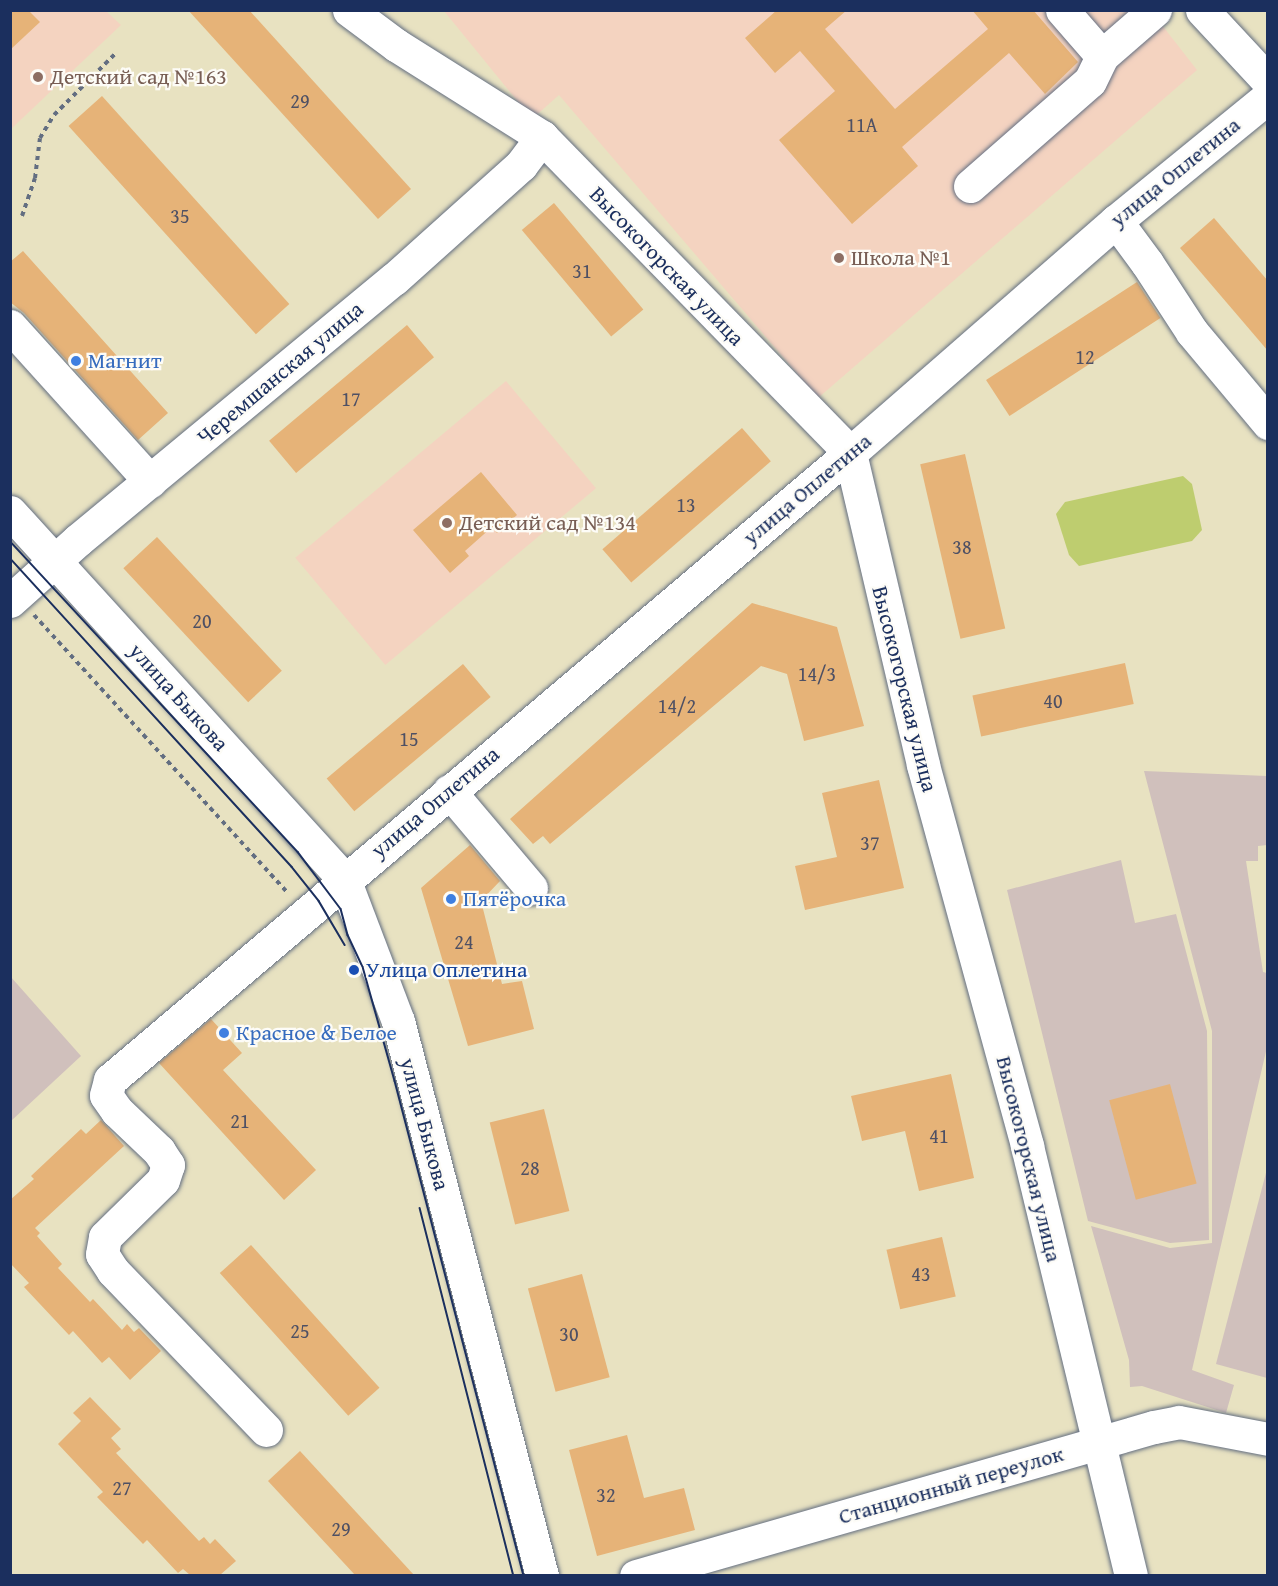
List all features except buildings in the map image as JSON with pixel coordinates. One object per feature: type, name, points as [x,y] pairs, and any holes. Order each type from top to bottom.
[{"type":"street","name":"Высокогорская улица","points":[[349,10],[396,45],[542,138],[850,453],[923,765],[1027,1146],[1131,1575]]},
{"type":"street","points":[[1062,10],[1102,56]]},
{"type":"street","points":[[970,186],[1090,81],[1102,56],[1155,10]]},
{"type":"street","points":[[1202,10],[1268,81]]},
{"type":"street","name":"улица Оплетина","points":[[266,1430],[113,1271],[102,1254],[105,1237],[163,1180],[168,1165],[159,1151],[117,1112],[106,1095],[110,1080],[344,879],[850,453],[1116,221],[1268,96]]},
{"type":"street","name":"Черемшанская улица","points":[[14,597],[394,279],[521,165],[542,138]]},
{"type":"street","points":[[1116,221],[1147,263],[1192,332],[1268,423]]},
{"type":"street","points":[[10,326],[150,481]]},
{"type":"street","name":"улица Быкова","points":[[10,512],[344,879],[398,1022],[542,1575]]},
{"type":"street","points":[[449,791],[531,888]]},
{"type":"street","name":"Станционный переулок","points":[[636,1575],[1100,1442],[1179,1422],[1268,1439]]},
{"type":"path","points":[[22,216],[35,178],[40,138],[54,115],[115,54]]},
{"type":"path","points":[[14,597],[296,902]]},
{"type":"shaded area","name":"Детский сад №163","points":[[11,11],[106,11],[121,25],[11,129]]},
{"type":"shaded area","name":"Школа №1","points":[[444,11],[1151,11],[1197,70],[818,398],[559,95],[532,119]]},
{"type":"shaded area","name":"Детский сад №134","points":[[506,381],[596,488],[385,665],[295,558]]},
{"type":"shaded area","points":[[1144,771],[1267,776],[1267,845],[1258,846],[1258,861],[1246,861],[1263,972],[1267,973],[1267,1047],[1192,1370],[1234,1385],[1226,1413],[1142,1386],[1130,1387],[1129,1360],[1091,1226],[1170,1248],[1212,1243],[1212,1031]]},
{"type":"shaded area","points":[[1121,860],[1135,923],[1176,914],[1207,1031],[1209,1240],[1170,1243],[1088,1221],[1007,890]]},
{"type":"shaded area","points":[[10,976],[81,1056],[11,1121],[10,1121]]},
{"type":"shaded area","points":[[1267,1169],[1267,1378],[1216,1364]]},
{"type":"green space","points":[[1183,476],[1192,484],[1202,530],[1192,541],[1079,566],[1069,555],[1056,514],[1065,502]]},
{"type":"tram line","points":[[10,541],[298,852],[341,909],[348,935],[363,967],[395,1081],[524,1576]]},
{"type":"tram line","points":[[10,558],[292,867],[319,901],[345,945]]},
{"type":"tram line","points":[[420,1208],[514,1576]]},
{"type":"place","name":"Детский сад №163","points":[[38,77]]},
{"type":"place","name":"Школа №1","points":[[839,258]]},
{"type":"place","name":"Магнит","points":[[76,361]]},
{"type":"place","name":"Детский сад №134","points":[[447,523]]},
{"type":"place","name":"Пятёрочка","points":[[451,899]]},
{"type":"place","name":"Улица Оплетина","points":[[354,970]]},
{"type":"place","name":"Красное & Белое","points":[[224,1033]]}]
